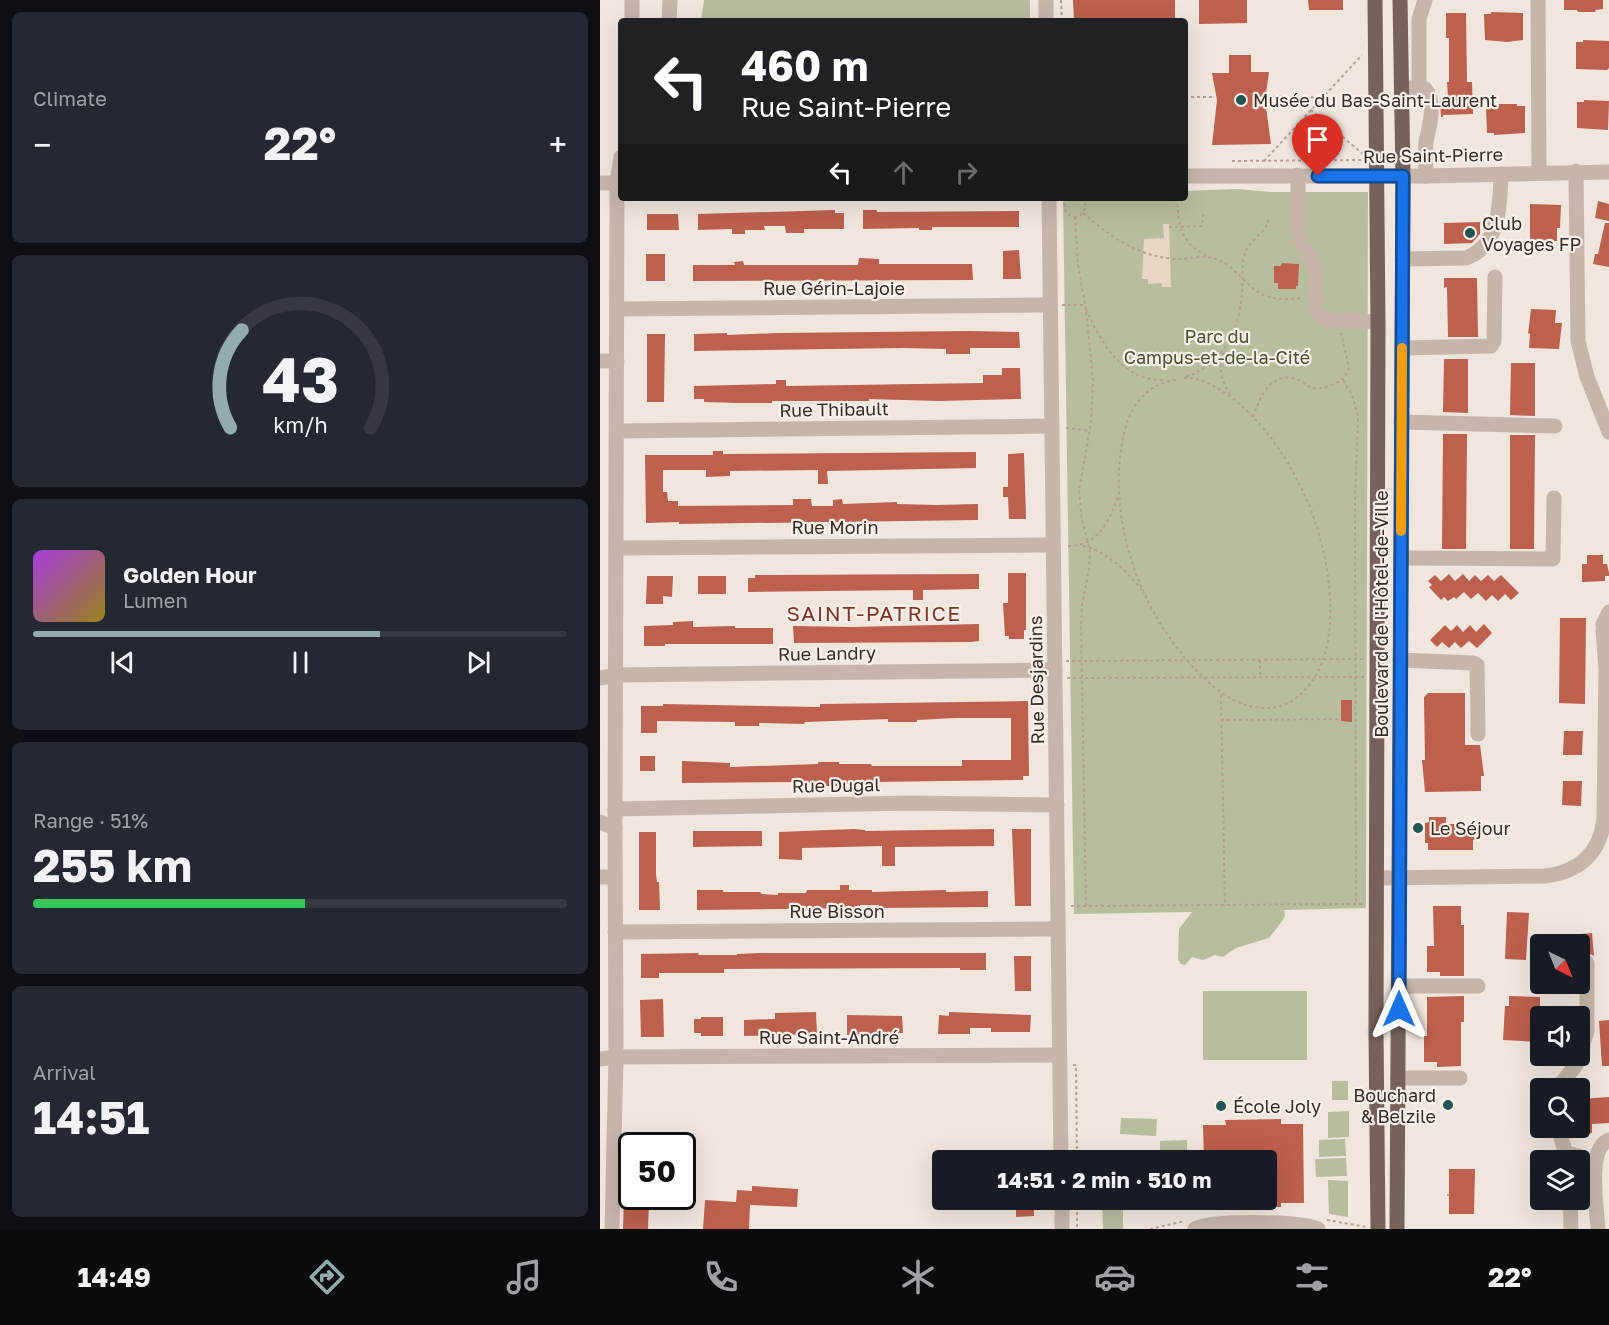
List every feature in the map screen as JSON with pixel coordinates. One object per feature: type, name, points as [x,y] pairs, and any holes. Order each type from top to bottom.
[{"type":"main road","name":"Boulevard de l'Hôtel-de-Ville","points":[[1375,0],[1378,322],[1378,1229]]},
{"type":"main road","name":"Boulevard de l'Hôtel-de-Ville","points":[[1397,1229],[1403,176],[1400,0]]},
{"type":"street","points":[[632,0],[632,18]]},
{"type":"street","points":[[669,18],[670,0]]},
{"type":"street","points":[[1046,0],[1046,18]]},
{"type":"street","points":[[1419,88],[1419,16],[1425,0]]},
{"type":"street","points":[[1538,0],[1539,173]]},
{"type":"street","points":[[1402,88],[1419,88],[1425,90],[1430,97],[1431,123],[1426,144],[1426,176]]},
{"type":"street","points":[[1402,135],[1422,134],[1431,123]]},
{"type":"street","points":[[1576,171],[1578,341],[1587,376],[1609,432]]},
{"type":"street","name":"Rue Saint-Pierre","points":[[1188,176],[1426,176],[1609,172]]},
{"type":"street","points":[[1402,259],[1466,258],[1481,249],[1498,216],[1501,174]]},
{"type":"street","points":[[1298,176],[1298,232],[1315,269],[1319,315],[1328,320],[1378,322]]},
{"type":"street","points":[[600,183],[618,183]]},
{"type":"street","points":[[612,1229],[616,1058],[615,932],[608,877],[607,825],[615,809],[619,201]]},
{"type":"street","name":"Rue Desjardins","points":[[1049,201],[1061,1150]]},
{"type":"street","points":[[1402,348],[1491,346],[1494,341],[1495,277]]},
{"type":"street","name":"Rue Gérin-Lajoie","points":[[617,309],[1050,305]]},
{"type":"street","points":[[600,361],[617,361]]},
{"type":"street","points":[[1401,422],[1555,426]]},
{"type":"street","name":"Rue Thibault","points":[[617,431],[1052,426]]},
{"type":"street","points":[[1401,558],[1553,559],[1554,498]]},
{"type":"street","name":"Rue Morin","points":[[617,548],[1053,545]]},
{"type":"street","points":[[1377,878],[1545,876],[1572,870],[1583,862],[1596,847],[1603,829],[1608,665],[1607,622]]},
{"type":"street","points":[[1400,660],[1477,665],[1478,734]]},
{"type":"street","name":"Rue Landry","points":[[600,678],[616,675],[1055,670]]},
{"type":"street","name":"Rue Dugal","points":[[615,809],[910,802],[1057,805]]},
{"type":"street","name":"Rue Bisson","points":[[615,932],[1058,929]]},
{"type":"street","points":[[1399,986],[1478,986]]},
{"type":"street","points":[[1566,1078],[1576,1065],[1587,1031],[1587,994]]},
{"type":"street","name":"Rue Saint-André","points":[[600,1059],[1059,1055]]},
{"type":"street","points":[[1398,1078],[1460,1078]]},
{"type":"street","points":[[1598,1229],[1596,1155],[1599,1146],[1609,1140]]},
{"type":"street","points":[[1590,1163],[1595,1166]]},
{"type":"street","points":[[1062,1210],[1062,1229]]},
{"type":"street","points":[[1570,1210],[1571,1229]]},
{"type":"street","points":[[1196,1229],[1208,1225],[1229,1224],[1304,1224],[1318,1229]]},
{"type":"path","points":[[1061,0],[1062,18]]},
{"type":"path","points":[[1264,161],[1368,49]]},
{"type":"path","points":[[1298,100],[1325,95]]},
{"type":"path","points":[[1230,161],[1370,160],[1298,100],[1282,96],[1266,97]]},
{"type":"path","points":[[1188,97],[1215,97]]},
{"type":"path","points":[[1066,201],[1064,209],[1075,217],[1083,213],[1086,204],[1084,201]]},
{"type":"path","points":[[1177,201],[1179,227],[1189,244],[1202,254],[1229,266],[1257,291],[1268,297],[1288,299],[1317,297]]},
{"type":"path","points":[[1083,213],[1122,243],[1149,255],[1178,259],[1213,258]]},
{"type":"path","points":[[1169,227],[1202,226],[1203,214]]},
{"type":"path","points":[[1237,402],[1225,386],[1221,371],[1221,357],[1233,331],[1241,305],[1243,261],[1246,250],[1249,244],[1266,228],[1269,216]]},
{"type":"path","points":[[1075,217],[1078,266],[1085,305],[1093,381],[1090,431],[1079,490],[1082,520],[1089,547],[1089,570],[1082,605],[1081,661],[1086,906]]},
{"type":"path","points":[[1050,305],[1085,305]]},
{"type":"path","points":[[1085,305],[1107,350],[1124,366],[1158,380],[1176,380]]},
{"type":"path","points":[[1253,417],[1265,389],[1278,381],[1293,378],[1312,388],[1320,388],[1343,380],[1349,368],[1341,321]]},
{"type":"path","points":[[1182,378],[1194,378],[1217,388],[1253,417],[1272,439],[1291,468],[1306,498],[1319,535],[1329,599],[1329,630],[1323,660],[1315,677],[1298,696],[1276,707],[1253,706],[1221,694],[1186,660],[1170,639],[1147,597],[1130,552],[1119,503],[1122,441],[1132,410],[1139,399],[1155,385],[1164,381],[1176,380],[1182,378],[1188,377],[1207,366],[1226,347]]},
{"type":"path","points":[[1343,380],[1352,395],[1358,416],[1355,503],[1356,904]]},
{"type":"path","points":[[1052,426],[1090,431]]},
{"type":"path","points":[[1080,545],[1094,538],[1106,523],[1119,492]]},
{"type":"path","points":[[1053,545],[1080,545],[1106,556],[1126,573],[1147,597]]},
{"type":"path","points":[[1055,670],[1081,661],[1378,659]]},
{"type":"path","points":[[1260,660],[1260,677]]},
{"type":"path","points":[[1055,670],[1082,677],[1370,677]]},
{"type":"path","points":[[1221,694],[1225,906]]},
{"type":"path","points":[[1221,720],[1341,719]]},
{"type":"path","points":[[1059,906],[1377,904]]},
{"type":"path","points":[[1077,1210],[1077,1229]]},
{"type":"green space","points":[[704,0],[1030,0],[1030,18],[701,18]]},
{"type":"green space","name":"Parc du Campus-et-de-la-Cité","points":[[1237,189],[1271,192],[1368,192],[1366,908],[1284,910],[1283,920],[1269,938],[1236,948],[1223,957],[1215,955],[1203,960],[1192,957],[1185,965],[1178,960],[1179,929],[1192,912],[1074,914],[1063,201],[1188,201],[1188,191]]},
{"type":"green space","points":[[1203,991],[1307,991],[1307,1060],[1203,1060]]},
{"type":"green space","points":[[1332,1081],[1348,1081],[1348,1100],[1332,1100]]},
{"type":"green space","points":[[1349,1111],[1349,1137],[1328,1138],[1328,1112]]},
{"type":"green space","points":[[1121,1118],[1157,1119],[1156,1136],[1120,1134]]},
{"type":"green space","points":[[1345,1139],[1346,1156],[1319,1157],[1319,1140]]},
{"type":"green space","points":[[1187,1140],[1187,1150],[1160,1150],[1160,1141]]},
{"type":"green space","points":[[1346,1158],[1347,1176],[1316,1177],[1315,1159]]},
{"type":"green space","points":[[1328,1180],[1348,1181],[1348,1217],[1329,1214]]},
{"type":"green space","points":[[1102,1210],[1123,1210],[1123,1229],[1103,1229]]},
{"type":"shaded area","points":[[1163,224],[1169,224],[1171,287],[1162,287],[1162,283],[1148,284],[1148,279],[1142,279],[1144,239],[1164,238]]},
{"type":"building","points":[[1073,0],[1175,0],[1175,18],[1074,18]]},
{"type":"building","points":[[1199,0],[1247,0],[1247,23],[1199,24]]},
{"type":"building","points":[[1308,0],[1343,0],[1343,10],[1309,10]]},
{"type":"building","points":[[1564,0],[1603,0],[1603,9],[1595,10],[1596,12],[1564,10]]},
{"type":"building","points":[[1491,12],[1523,13],[1523,40],[1507,42],[1485,40],[1484,14],[1491,14]]},
{"type":"building","points":[[1446,13],[1466,13],[1467,82],[1472,82],[1473,114],[1443,115],[1441,117],[1440,99],[1448,98],[1447,82],[1449,82],[1449,38],[1446,38]]},
{"type":"building","points":[[1583,40],[1609,41],[1609,68],[1607,70],[1576,69],[1576,42],[1583,42]]},
{"type":"building","name":"Musée du Bas-Saint-Laurent","points":[[1229,55],[1251,55],[1251,72],[1269,72],[1265,100],[1271,144],[1212,145],[1217,100],[1212,73],[1229,73]]},
{"type":"building","points":[[1584,100],[1609,101],[1608,130],[1577,128],[1577,102],[1584,102]]},
{"type":"building","points":[[1499,104],[1525,106],[1525,133],[1494,135],[1494,133],[1487,133],[1486,106],[1499,106]]},
{"type":"building","points":[[1598,201],[1609,204],[1609,221],[1595,218]]},
{"type":"building","points":[[1530,204],[1561,205],[1557,241],[1530,240]]},
{"type":"building","points":[[835,210],[835,213],[844,213],[844,229],[804,229],[804,233],[786,233],[785,226],[764,226],[765,230],[745,230],[745,234],[732,234],[732,229],[698,230],[698,214]]},
{"type":"building","points":[[863,210],[877,210],[877,212],[1019,211],[1019,227],[932,227],[932,230],[919,230],[919,228],[863,229]]},
{"type":"building","points":[[647,214],[678,214],[679,230],[647,230]]},
{"type":"building","points":[[1480,222],[1480,234],[1472,243],[1444,244],[1444,223]]},
{"type":"building","points":[[1605,223],[1609,223],[1609,267],[1593,264],[1595,254],[1598,254]]},
{"type":"building","points":[[1019,250],[1021,279],[1003,279],[1003,251]]},
{"type":"building","points":[[646,254],[665,254],[665,281],[646,281]]},
{"type":"building","points":[[859,258],[879,259],[879,264],[972,264],[973,280],[693,281],[693,265],[735,265],[734,262],[743,261],[744,265],[858,265]]},
{"type":"building","points":[[1282,263],[1299,264],[1296,289],[1278,289],[1278,283],[1274,283],[1274,266],[1281,266]]},
{"type":"building","points":[[1444,278],[1477,278],[1478,337],[1448,337],[1447,287],[1444,288]]},
{"type":"building","points":[[1531,309],[1556,310],[1555,323],[1562,323],[1559,349],[1529,348]]},
{"type":"building","points":[[1019,332],[1020,348],[970,348],[970,354],[946,354],[946,349],[903,348],[694,351],[694,334]]},
{"type":"building","points":[[647,334],[665,334],[664,402],[647,402]]},
{"type":"building","points":[[1444,359],[1468,359],[1468,413],[1443,412]]},
{"type":"building","points":[[1511,363],[1535,363],[1535,416],[1510,415]]},
{"type":"building","points":[[1002,368],[1020,368],[1021,399],[939,401],[869,399],[869,401],[739,403],[704,402],[704,399],[694,399],[694,386],[776,384],[776,380],[786,380],[786,386],[983,383],[983,375],[1002,375]]},
{"type":"building","points":[[1443,434],[1467,434],[1466,549],[1442,549]]},
{"type":"building","points":[[1510,435],[1535,435],[1534,549],[1510,549]]},
{"type":"building","points":[[713,451],[723,451],[723,454],[976,452],[976,468],[827,471],[828,484],[818,484],[818,470],[730,471],[730,476],[706,477],[706,470],[663,470],[663,492],[667,492],[668,501],[678,501],[678,506],[793,505],[793,499],[811,499],[812,506],[833,506],[833,500],[842,499],[843,504],[897,502],[897,504],[937,505],[978,504],[978,520],[646,523],[645,455],[713,455]]},
{"type":"building","points":[[1024,453],[1026,519],[1009,519],[1008,497],[1003,497],[1003,487],[1008,487],[1008,454]]},
{"type":"building","points":[[1587,555],[1603,555],[1603,564],[1607,564],[1609,573],[1609,576],[1605,576],[1605,581],[1582,582],[1582,564],[1587,564]]},
{"type":"building","points":[[1008,573],[1026,573],[1024,639],[1009,639],[1009,636],[1005,636],[1003,603],[1008,603]]},
{"type":"building","points":[[979,574],[979,589],[923,590],[923,600],[913,600],[913,590],[748,592],[748,578],[755,578],[755,575]]},
{"type":"building","points":[[1449,574],[1455,581],[1463,574],[1469,581],[1475,575],[1481,581],[1488,575],[1494,581],[1501,575],[1519,593],[1511,600],[1505,594],[1498,601],[1492,595],[1486,601],[1478,593],[1471,599],[1464,592],[1456,599],[1454,597],[1448,601],[1444,597],[1441,600],[1429,587],[1432,585],[1428,581],[1435,575],[1441,581]]},
{"type":"building","points":[[647,576],[673,576],[672,597],[663,596],[663,604],[646,604]]},
{"type":"building","points":[[698,576],[726,576],[726,594],[698,594]]},
{"type":"building","points":[[1560,618],[1586,618],[1585,704],[1559,703]]},
{"type":"building","points":[[693,621],[693,627],[773,628],[773,644],[644,646],[644,626],[673,625],[673,622]]},
{"type":"building","points":[[979,624],[979,641],[971,642],[794,643],[793,626],[852,627]]},
{"type":"building","points":[[1484,624],[1492,633],[1477,648],[1469,641],[1461,648],[1455,642],[1449,648],[1442,642],[1437,647],[1430,640],[1445,625],[1451,631],[1457,625],[1463,632],[1470,625],[1476,632]]},
{"type":"building","points":[[1428,693],[1465,693],[1465,745],[1480,745],[1484,776],[1481,776],[1481,791],[1425,792],[1422,760],[1425,760],[1424,697]]},
{"type":"building","points":[[1341,700],[1352,700],[1352,722],[1341,721]]},
{"type":"building","points":[[1028,701],[1029,776],[1023,776],[1023,780],[872,782],[872,784],[837,784],[837,786],[824,786],[824,783],[791,782],[682,783],[682,761],[730,763],[730,767],[818,764],[818,762],[871,764],[872,766],[962,766],[962,760],[1011,760],[1011,718],[955,718],[917,720],[917,722],[888,722],[888,719],[805,722],[804,724],[759,723],[759,726],[735,726],[735,722],[657,721],[657,733],[641,733],[641,706],[663,706],[663,704],[820,707],[820,704]]},
{"type":"building","points":[[1564,731],[1583,731],[1582,755],[1563,755]]},
{"type":"building","points":[[640,756],[655,756],[655,771],[640,771]]},
{"type":"building","points":[[1563,781],[1582,781],[1581,806],[1562,805]]},
{"type":"building","points":[[1429,817],[1446,817],[1446,824],[1472,824],[1472,827],[1476,827],[1473,850],[1428,850],[1428,843],[1425,843],[1425,823],[1429,822]]},
{"type":"building","points":[[854,829],[865,831],[994,829],[994,846],[895,847],[895,866],[882,866],[882,846],[802,848],[802,860],[779,859],[779,832]]},
{"type":"building","points":[[1012,829],[1031,829],[1031,906],[1015,906]]},
{"type":"building","points":[[693,831],[762,831],[762,846],[693,847]]},
{"type":"building","points":[[639,832],[656,832],[656,874],[657,882],[659,882],[660,910],[639,910]]},
{"type":"building","points":[[840,885],[849,885],[849,890],[872,890],[872,892],[988,891],[988,907],[879,908],[879,905],[860,905],[860,908],[697,910],[697,890],[760,892],[778,895],[778,893],[806,893],[807,890],[840,890]]},
{"type":"building","points":[[1433,906],[1461,906],[1461,925],[1464,925],[1464,976],[1440,976],[1440,972],[1427,972],[1427,946],[1434,946]]},
{"type":"building","points":[[1507,912],[1529,913],[1526,960],[1505,959]]},
{"type":"building","points":[[1592,933],[1594,956],[1590,954],[1590,934],[1581,934]]},
{"type":"building","points":[[699,953],[698,955],[986,953],[986,970],[960,970],[960,968],[724,969],[724,973],[659,973],[659,978],[641,978],[641,954]]},
{"type":"building","points":[[1014,956],[1031,956],[1031,991],[1015,991]]},
{"type":"building","points":[[1464,996],[1464,1022],[1461,1022],[1461,1066],[1437,1067],[1437,1062],[1424,1062],[1427,997]]},
{"type":"building","points":[[1509,996],[1540,997],[1540,1006],[1530,1006],[1530,1041],[1503,1040],[1505,1006],[1509,1006]]},
{"type":"building","points":[[663,999],[664,1037],[641,1037],[640,1000]]},
{"type":"building","points":[[816,1012],[817,1034],[744,1036],[744,1020],[775,1019],[775,1013]]},
{"type":"building","points":[[949,1012],[1031,1015],[1030,1032],[991,1032],[991,1028],[970,1028],[970,1034],[938,1034],[939,1015],[949,1016]]},
{"type":"building","points":[[847,1015],[902,1016],[903,1033],[847,1035]]},
{"type":"building","points":[[701,1017],[723,1017],[723,1036],[701,1036],[701,1033],[694,1033],[694,1019],[701,1019]]},
{"type":"building","points":[[1609,1020],[1609,1066],[1602,1066],[1599,1021]]},
{"type":"building","points":[[1609,1097],[1609,1123],[1592,1124],[1592,1133],[1590,1133],[1590,1098]]},
{"type":"building","points":[[1281,1119],[1281,1124],[1303,1124],[1304,1203],[1281,1203],[1281,1207],[1277,1207],[1277,1150],[1204,1150],[1203,1125],[1226,1125],[1225,1120]]},
{"type":"building","points":[[1449,1169],[1475,1169],[1474,1214],[1449,1214]]},
{"type":"building","points":[[752,1186],[798,1189],[797,1207],[750,1205],[749,1229],[703,1229],[705,1200],[736,1202],[737,1190],[752,1191]]},
{"type":"building","points":[[624,1210],[649,1210],[648,1229],[623,1229]]},
{"type":"building","points":[[1016,1210],[1034,1210],[1034,1216],[1016,1217]]},
{"type":"slow traffic","points":[[1401,531],[1402,348]]},
{"type":"place","name":"Musée du Bas-Saint-Laurent","points":[[1241,100]]},
{"type":"place","name":"Club Voyages FP","points":[[1470,233]]},
{"type":"place","name":"Le Séjour","points":[[1418,828]]},
{"type":"place","name":"Bouchard & Belzile","points":[[1448,1105]]},
{"type":"place","name":"École Joly","points":[[1221,1106]]},
{"type":"district","name":"SAINT-PATRICE","points":[[874,613]]},
{"type":"route","points":[[1318,176],[1403,176],[1399,1009]]}]
